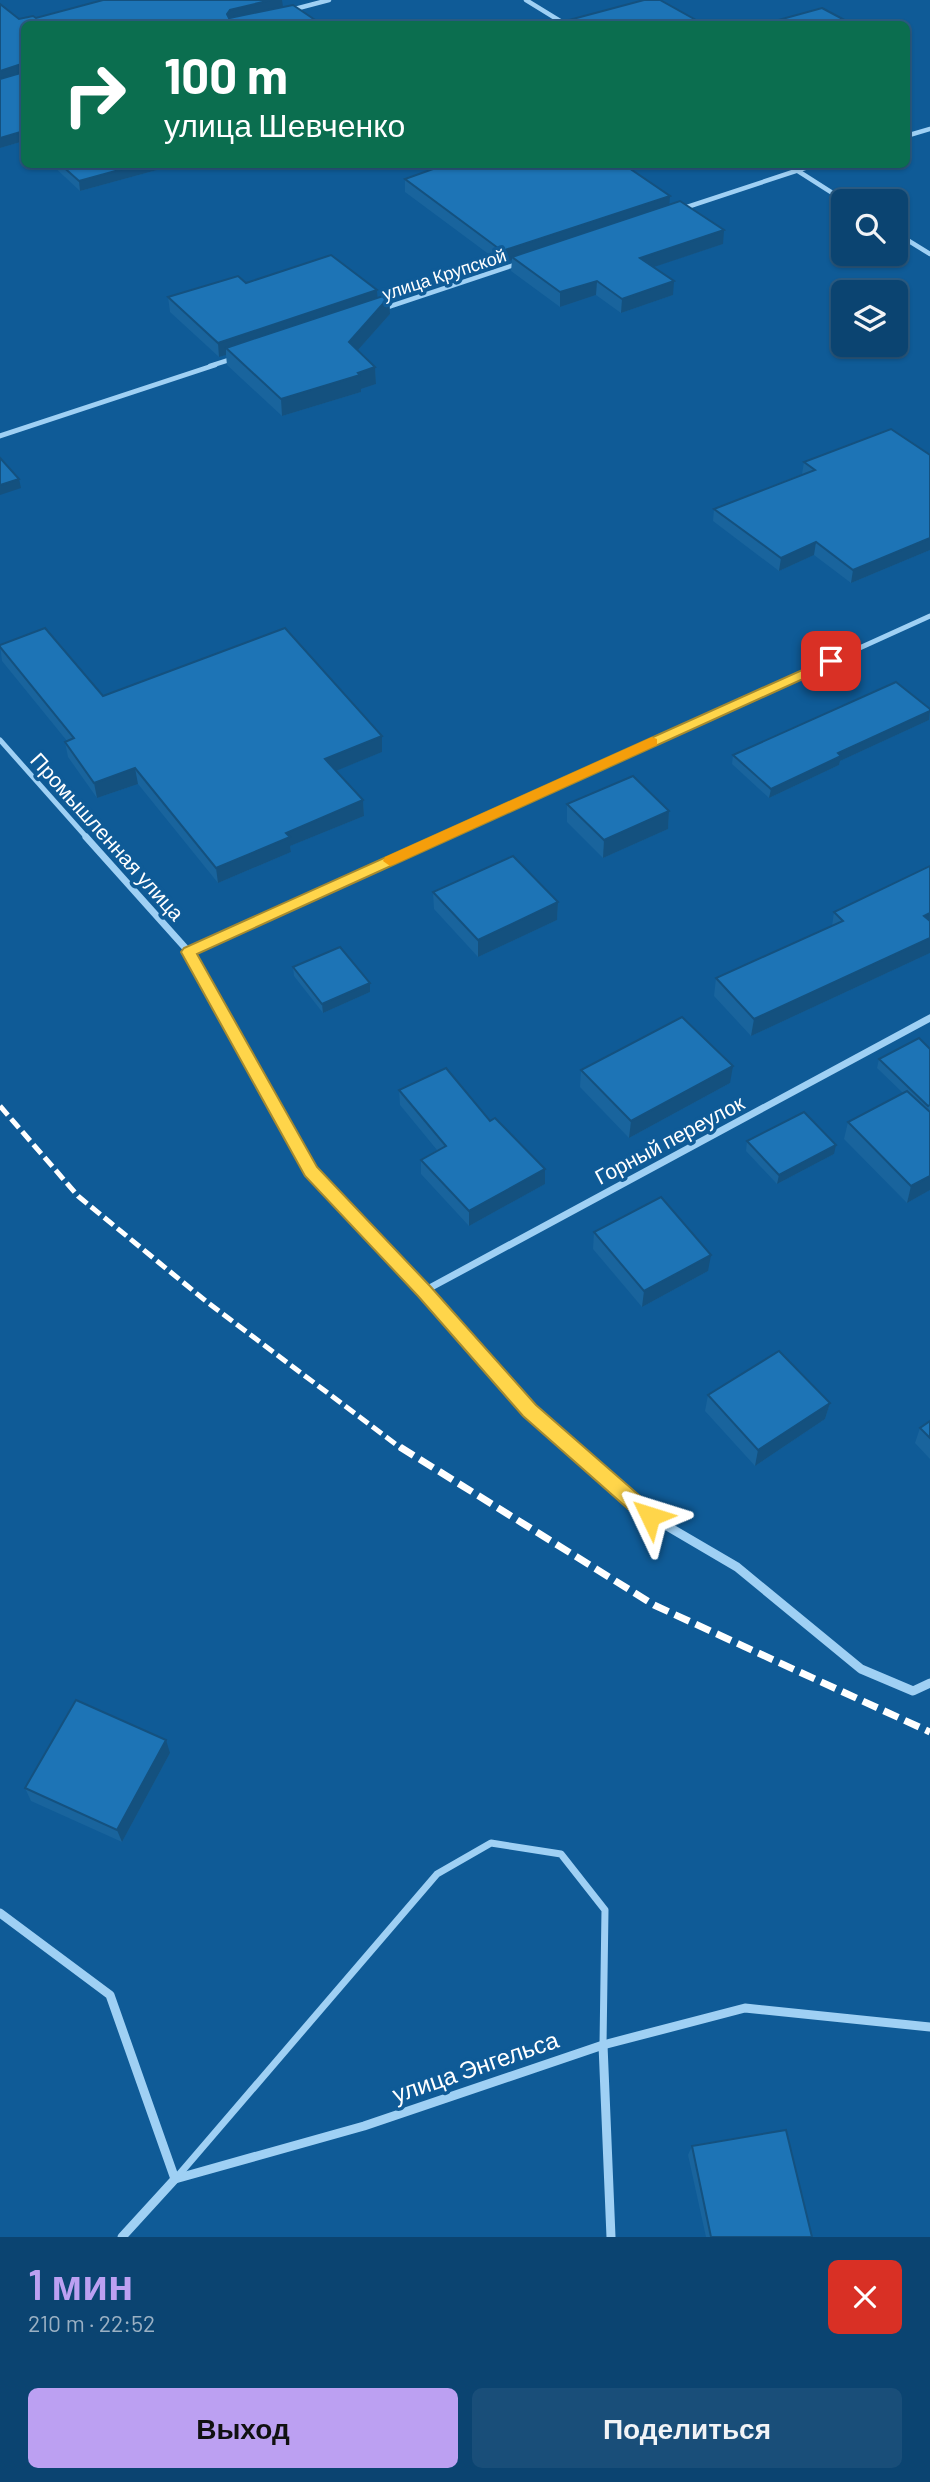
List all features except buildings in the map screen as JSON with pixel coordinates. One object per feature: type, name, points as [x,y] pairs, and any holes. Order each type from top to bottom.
[{"type":"street","points":[[281,12],[329,0]]},
{"type":"street","points":[[526,0],[560,21]]},
{"type":"street","points":[[910,135],[930,129]]},
{"type":"street","points":[[793,168],[831,192]]},
{"type":"street","points":[[677,211],[806,168]]},
{"type":"street","points":[[908,240],[930,254]]},
{"type":"street","name":"улица Крупской","points":[[372,312],[531,259]]},
{"type":"street","points":[[0,436],[239,356]]},
{"type":"street","points":[[189,952],[930,616]]},
{"type":"street","name":"Промышленная улица","points":[[0,740],[189,952],[311,1172],[424,1291],[530,1410],[650,1516],[737,1567],[861,1669],[913,1691],[930,1683]]},
{"type":"street","name":"Горный переулок","points":[[424,1291],[930,1018]]},
{"type":"street","points":[[0,1913],[110,1995],[175,2179],[122,2237]]},
{"type":"street","name":"улица Энгельса","points":[[175,2179],[364,2126],[603,2045],[745,2008],[930,2027]]},
{"type":"street","points":[[603,2045],[611,2237]]},
{"type":"lane","points":[[175,2179],[436,1874],[491,1843],[561,1854],[605,1910],[603,2045]]},
{"type":"railway","points":[[0,1106],[78,1196],[207,1302],[402,1449]]},
{"type":"railway","points":[[400,1447],[654,1605],[930,1732]]},
{"type":"slow traffic","points":[[390,861],[652,742]]},
{"type":"route","points":[[650,1516],[530,1410],[424,1291],[311,1172],[189,952],[831,661]]}]
